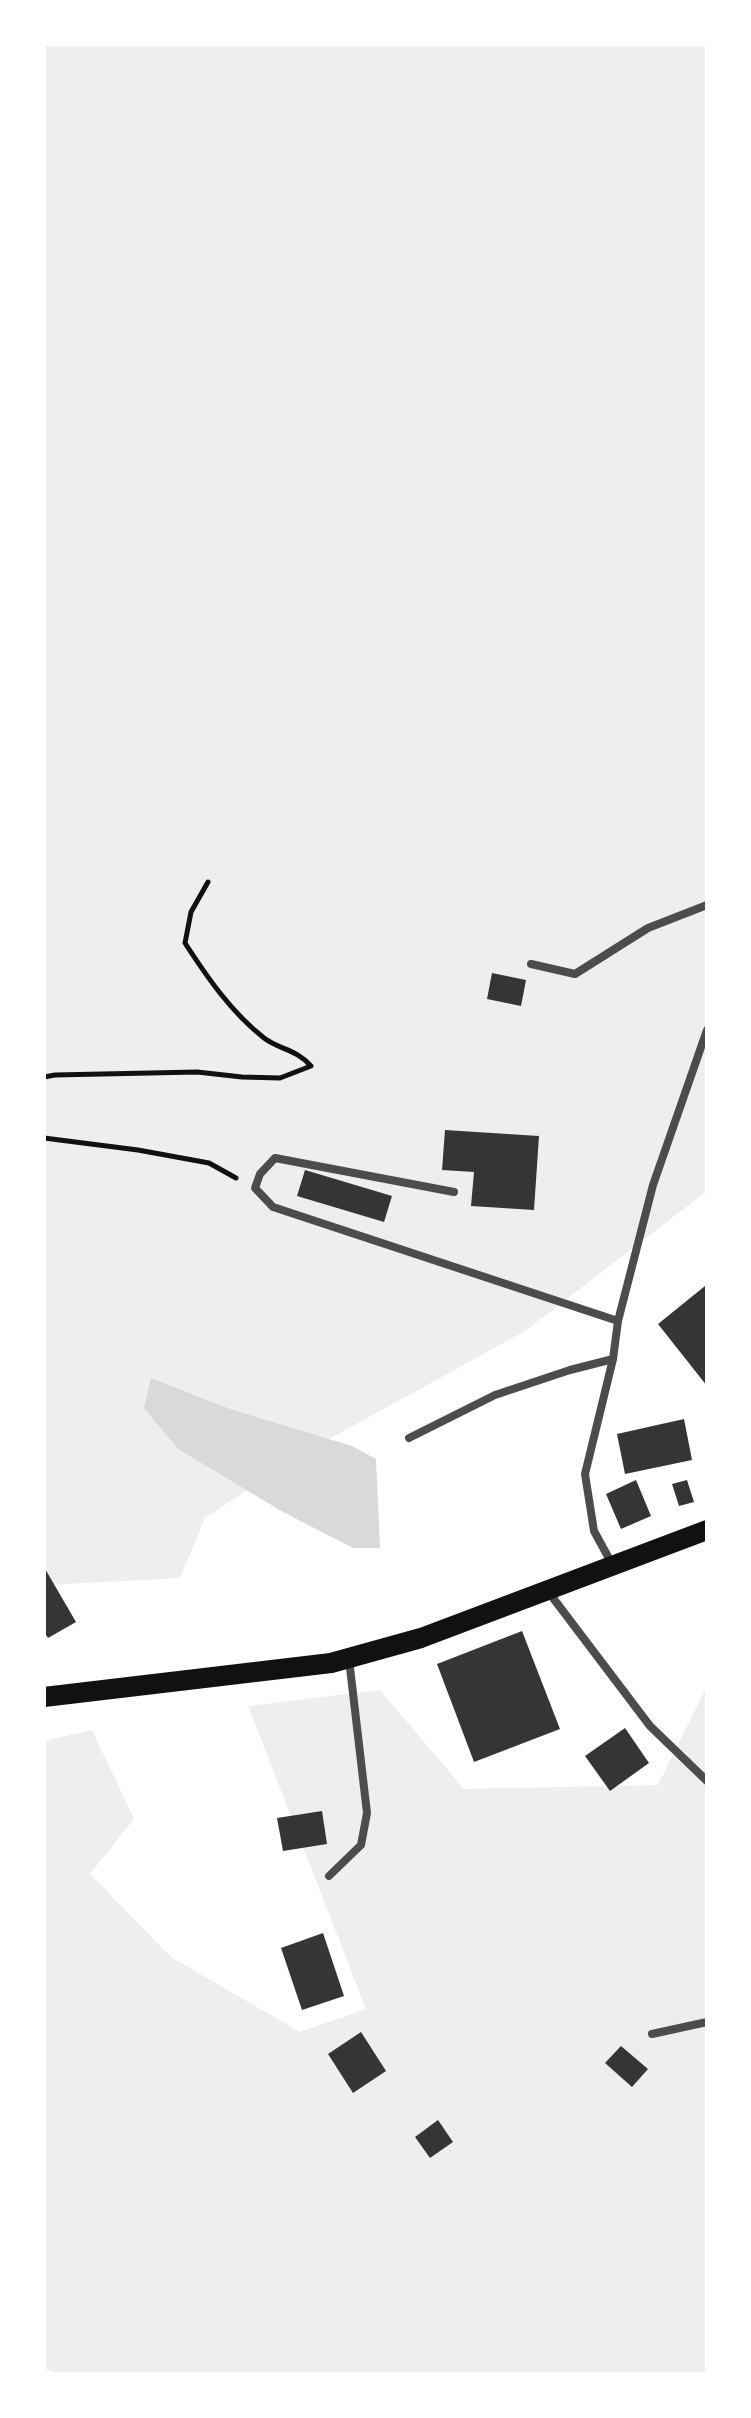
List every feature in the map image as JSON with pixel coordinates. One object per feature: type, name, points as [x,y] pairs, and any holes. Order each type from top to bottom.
[{"type":"main road","points":[[44,1697],[316,1665],[349,1658],[421,1638],[707,1530]]},
{"type":"street","points":[[531,964],[575,974],[648,928],[707,905]]},
{"type":"street","points":[[612,1564],[594,1531],[585,1474],[613,1359],[618,1321],[653,1185],[707,1030]]},
{"type":"street","points":[[454,1192],[275,1158],[260,1174],[255,1188],[273,1207],[618,1321]]},
{"type":"street","points":[[409,1438],[495,1395],[613,1359]]},
{"type":"street","points":[[547,1589],[650,1726],[707,1781]]},
{"type":"street","points":[[329,1876],[361,1845],[367,1813],[349,1658]]},
{"type":"street","points":[[652,2034],[707,2022]]},
{"type":"path","points":[[44,1077],[197,1072],[280,1078],[311,1066],[300,1054],[265,1039],[214,987],[185,943],[191,912],[208,882]]},
{"type":"path","points":[[44,1138],[209,1163],[255,1188]]},
{"type":"shaded area","points":[[44,44],[707,44],[707,1191],[525,1331],[302,1454],[205,1518],[180,1578],[44,1585]]},
{"type":"shaded area","points":[[151,1378],[230,1409],[352,1446],[376,1459],[380,1548],[353,1548],[283,1512],[178,1449],[144,1408]]},
{"type":"shaded area","points":[[707,1686],[707,2374],[57,2374],[44,2368],[44,1741],[92,1730],[134,1819],[90,1874],[171,1957],[300,2032],[366,2009],[248,1706],[380,1690],[464,1789],[658,1785]]},
{"type":"building","points":[[492,973],[526,980],[521,1006],[487,999]]},
{"type":"building","points":[[445,1130],[539,1136],[534,1210],[471,1206],[474,1172],[442,1170]]},
{"type":"building","points":[[305,1170],[392,1196],[384,1222],[297,1196]]},
{"type":"building","points":[[705,1286],[707,1288],[707,1386],[658,1324]]},
{"type":"building","points":[[684,1419],[692,1460],[625,1474],[617,1434]]},
{"type":"building","points":[[636,1480],[651,1516],[621,1529],[606,1494]]},
{"type":"building","points":[[687,1480],[694,1502],[679,1506],[672,1484]]},
{"type":"building","points":[[44,1567],[76,1622],[48,1638],[44,1632]]},
{"type":"building","points":[[522,1631],[560,1729],[474,1762],[437,1664]]},
{"type":"building","points":[[625,1728],[649,1763],[610,1791],[585,1756]]},
{"type":"building","points":[[322,1811],[327,1844],[283,1851],[277,1818]]},
{"type":"building","points":[[323,1933],[344,1996],[302,2010],[281,1948]]},
{"type":"building","points":[[361,2032],[386,2071],[353,2093],[328,2054]]},
{"type":"building","points":[[621,2046],[648,2069],[632,2087],[605,2063]]},
{"type":"building","points":[[438,2120],[453,2142],[430,2158],[415,2137]]}]
